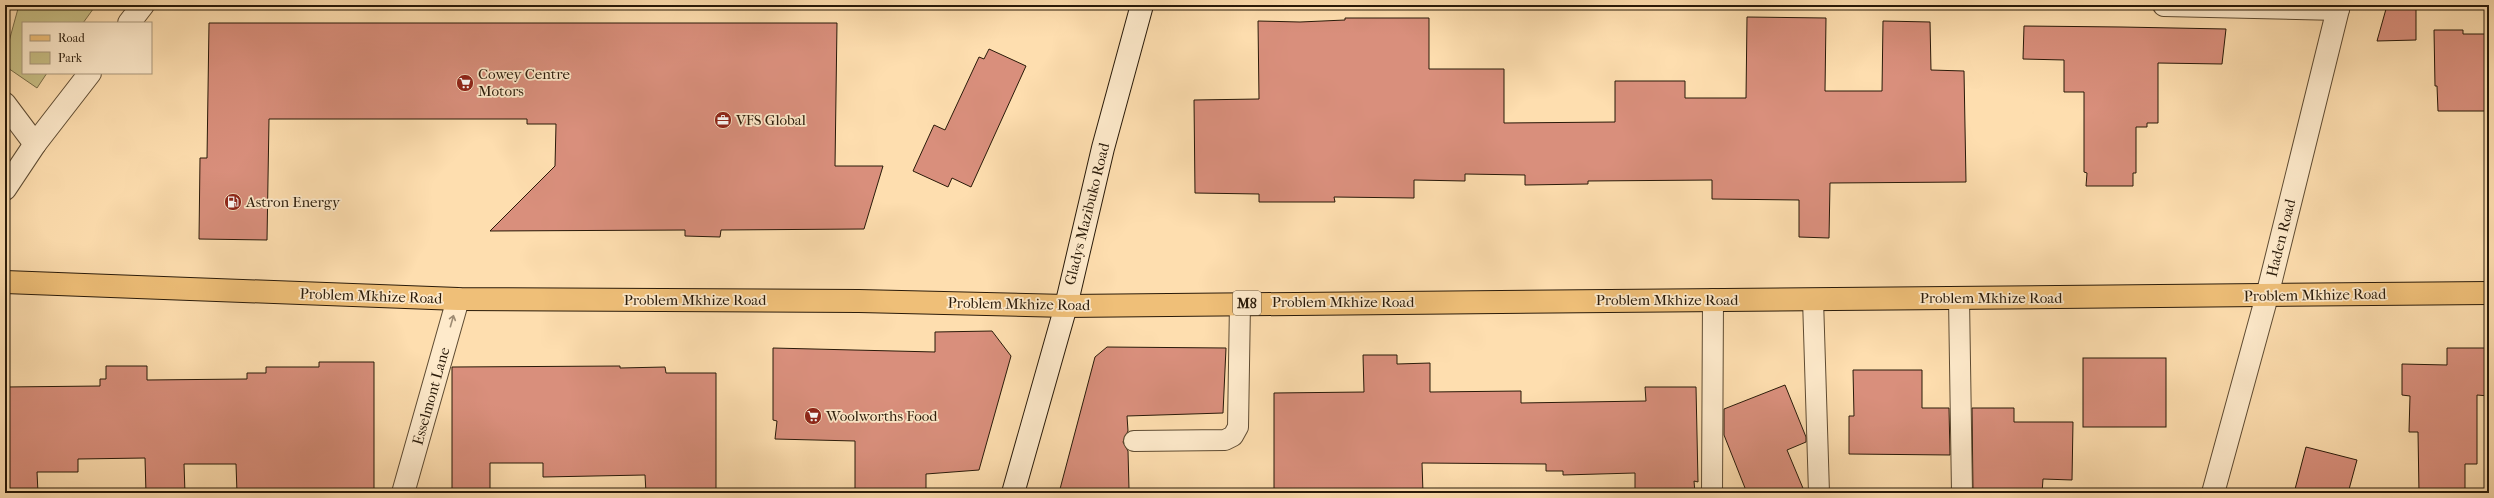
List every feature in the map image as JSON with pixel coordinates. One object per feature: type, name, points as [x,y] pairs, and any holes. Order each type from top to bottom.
[{"type":"main road","name":"Problem Mkhize Road","points":[[5,282],[458,299],[859,301],[1066,306],[1240,303],[2267,296],[2489,293]]},
{"type":"street","points":[[130,22],[143,5]]},
{"type":"street","name":"Gladys Mazibuko Road","points":[[1013,493],[1066,306],[1103,148],[1142,5]]},
{"type":"street","points":[[2164,5],[2338,7]]},
{"type":"street","name":"Haden Road","points":[[2213,493],[2267,296],[2338,7]]},
{"type":"street","points":[[5,189],[35,144],[89,74]]},
{"type":"street","points":[[5,104],[35,144]]},
{"type":"street","name":"Esselmont Lane","points":[[403,493],[458,299]]},
{"type":"lane","points":[[1959,298],[1962,493]]},
{"type":"lane","points":[[1712,493],[1713,299]]},
{"type":"lane","points":[[1813,299],[1819,493]]},
{"type":"lane","points":[[1134,441],[1225,440],[1234,436],[1238,427],[1240,303]]},
{"type":"green space","points":[[19,5],[96,5],[84,22],[22,22],[22,74],[46,74],[37,88],[5,66],[5,56]]},
{"type":"building","points":[[2416,8],[2416,40],[2377,41],[2386,9]]},
{"type":"building","points":[[1747,17],[1826,18],[1825,91],[1882,91],[1883,21],[1930,22],[1931,70],[1964,71],[1966,182],[1830,183],[1829,238],[1799,237],[1799,200],[1712,199],[1712,180],[1588,181],[1588,184],[1525,185],[1525,175],[1465,174],[1465,181],[1414,180],[1414,198],[1334,197],[1335,202],[1259,202],[1259,194],[1195,193],[1194,100],[1259,99],[1258,21],[1300,22],[1345,20],[1345,18],[1429,18],[1429,69],[1504,69],[1504,123],[1615,122],[1615,81],[1685,81],[1685,98],[1746,98]]},
{"type":"building","points":[[209,23],[837,23],[835,166],[883,166],[864,229],[721,230],[720,237],[685,236],[685,230],[490,231],[555,166],[556,124],[527,124],[527,119],[269,119],[267,240],[199,239],[200,158],[207,158]]},
{"type":"building","points":[[2024,26],[2226,29],[2222,64],[2158,63],[2158,123],[2147,123],[2147,127],[2136,127],[2136,173],[2133,173],[2133,186],[2086,186],[2087,173],[2084,172],[2084,92],[2064,92],[2064,60],[2023,59]]},
{"type":"building","points":[[2434,30],[2463,30],[2463,34],[2489,34],[2489,111],[2438,111],[2437,86],[2435,86]]},
{"type":"building","points":[[989,49],[1026,66],[971,187],[952,178],[948,187],[913,171],[934,125],[945,130],[979,57],[984,59]]},
{"type":"building","points":[[992,331],[1011,356],[979,470],[926,474],[926,493],[855,493],[855,441],[775,439],[777,421],[773,420],[773,348],[935,352],[935,332]]},
{"type":"building","points":[[1107,347],[1226,348],[1223,413],[1127,416],[1128,431],[1123,442],[1128,451],[1129,489],[1060,489],[1095,357]]},
{"type":"building","points":[[2447,348],[2489,348],[2489,396],[2477,395],[2477,464],[2465,464],[2465,493],[2419,493],[2418,432],[2409,432],[2410,396],[2402,395],[2402,364],[2447,365]]},
{"type":"building","points":[[1363,355],[1397,355],[1397,364],[1430,363],[1430,392],[1521,391],[1521,403],[1646,401],[1645,387],[1696,387],[1698,482],[1694,481],[1695,493],[1635,493],[1635,473],[1563,475],[1563,471],[1546,471],[1546,464],[1422,463],[1423,493],[1274,493],[1274,393],[1364,392]]},
{"type":"building","points":[[2083,358],[2166,358],[2166,427],[2083,427]]},
{"type":"building","points":[[319,362],[374,362],[374,493],[237,493],[236,464],[184,464],[185,493],[146,493],[145,458],[78,459],[78,472],[37,472],[38,493],[5,493],[5,387],[100,386],[100,379],[106,379],[106,366],[147,366],[147,380],[247,379],[247,373],[266,373],[266,367],[319,367]]},
{"type":"building","points":[[620,366],[620,368],[665,367],[666,373],[716,373],[716,493],[646,493],[645,475],[543,477],[543,463],[490,463],[490,493],[452,493],[452,367]]},
{"type":"building","points":[[1853,370],[1922,370],[1922,408],[1949,408],[1950,455],[1849,454],[1849,416],[1854,416]]},
{"type":"building","points":[[1785,385],[1806,437],[1806,442],[1787,450],[1805,493],[1747,493],[1724,435],[1724,409]]},
{"type":"building","points":[[1972,408],[2014,408],[2014,422],[2073,422],[2072,480],[2043,479],[2042,493],[1973,493]]},
{"type":"building","points":[[2306,447],[2357,460],[2348,493],[2294,493]]},
{"type":"place","name":"Cowey Centre Motors","points":[[465,83]]},
{"type":"place","name":"VFS Global","points":[[723,120]]},
{"type":"place","name":"Astron Energy","points":[[233,202]]},
{"type":"place","name":"Woolworths Food","points":[[813,416]]}]
